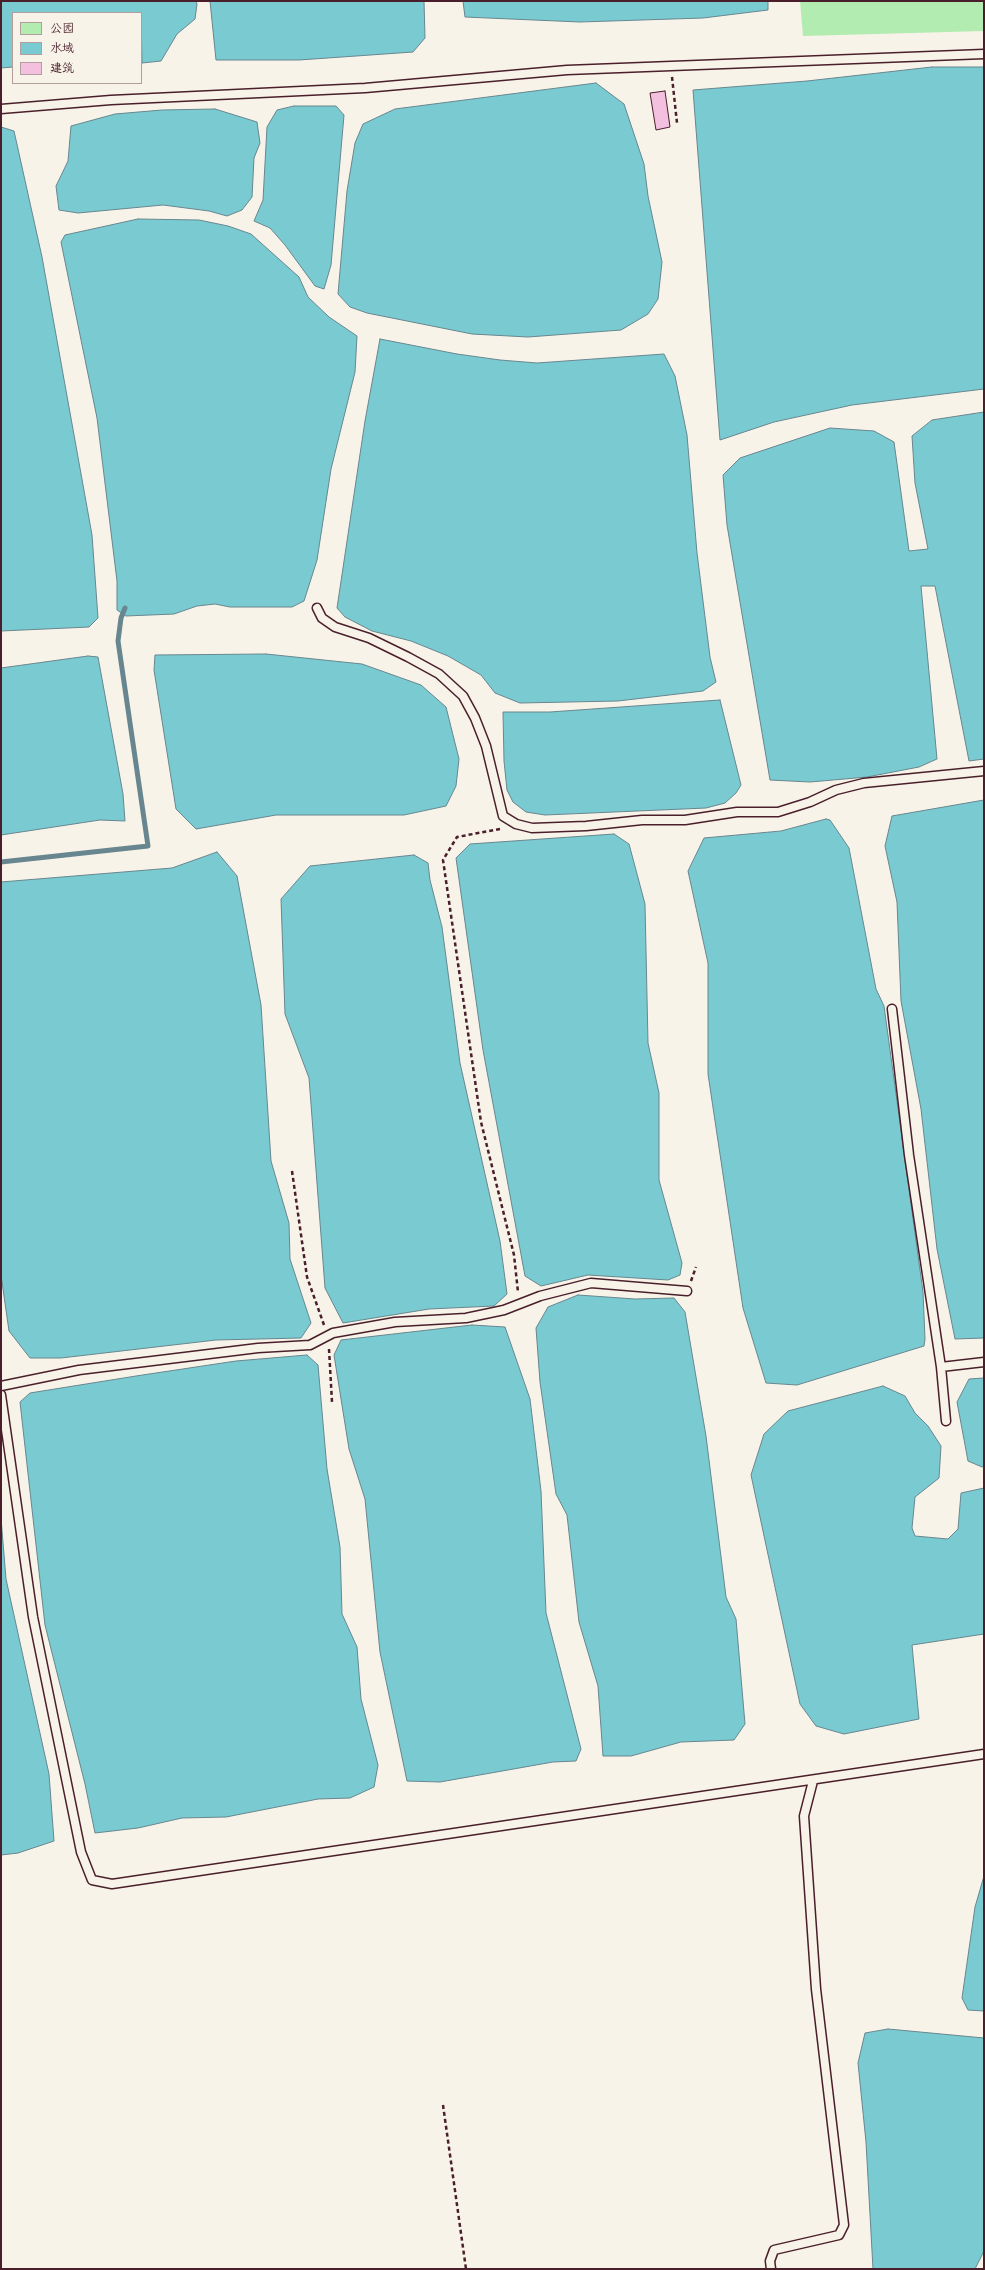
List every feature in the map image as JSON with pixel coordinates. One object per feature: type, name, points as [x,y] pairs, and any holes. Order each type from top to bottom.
[{"type":"lane","points":[[1,109],[111,100],[364,88],[567,70],[984,54]]},
{"type":"lane","points":[[317,608],[322,618],[335,627],[369,638],[408,657],[439,674],[463,696],[475,718],[486,746],[504,816],[516,824],[532,828],[685,820],[737,812],[778,812],[810,802],[836,790],[864,783],[984,771]]},
{"type":"lane","points":[[892,1009],[909,1156],[941,1368],[946,1421]]},
{"type":"lane","points":[[1,1386],[79,1370],[258,1348],[310,1345],[333,1333],[395,1322],[466,1318],[504,1310],[540,1296],[591,1283],[687,1291]]},
{"type":"lane","points":[[941,1368],[984,1362]]},
{"type":"lane","points":[[1,1395],[32,1617],[81,1852],[92,1880],[112,1884],[813,1781],[984,1754]]},
{"type":"lane","points":[[771,2269],[770,2261],[774,2250],[839,2234],[844,2225],[816,1989],[804,1824],[804,1816],[813,1781]]},
{"type":"path","points":[[671,67],[677,123]]},
{"type":"path","points":[[510,820],[501,829],[457,837],[443,860],[480,1122],[514,1255],[519,1304]]},
{"type":"path","points":[[292,1171],[307,1277],[328,1336],[332,1402]]},
{"type":"path","points":[[443,2105],[466,2269]]},
{"type":"green space","points":[[800,1],[984,1],[984,31],[803,36]]},
{"type":"water","points":[[1,1],[196,1],[195,19],[177,34],[161,61],[142,63],[142,12],[12,12],[12,67],[1,68]]},
{"type":"water","points":[[210,1],[424,1],[425,38],[413,52],[299,60],[216,60]]},
{"type":"water","points":[[463,1],[768,1],[768,10],[703,18],[580,22],[465,17]]},
{"type":"water","points":[[932,67],[984,67],[984,389],[852,405],[774,422],[720,440],[693,90],[807,81]]},
{"type":"water","points":[[596,83],[624,104],[644,164],[648,196],[662,262],[658,299],[648,314],[621,330],[528,337],[472,334],[367,313],[350,307],[338,294],[347,191],[355,143],[363,124],[395,109]]},
{"type":"water","points":[[294,106],[336,106],[344,115],[331,265],[324,289],[315,286],[285,245],[270,228],[254,221],[263,200],[267,127],[277,110]]},
{"type":"water","points":[[215,109],[257,122],[260,143],[254,158],[252,197],[242,210],[227,216],[209,211],[163,205],[78,213],[59,210],[56,186],[68,161],[71,126],[115,114],[162,110]]},
{"type":"water","points":[[1,127],[14,131],[42,257],[92,535],[98,618],[89,627],[1,631]]},
{"type":"water","points":[[138,219],[199,220],[228,226],[251,234],[299,277],[308,297],[329,317],[357,336],[355,372],[331,469],[317,560],[304,601],[292,607],[230,607],[215,604],[197,606],[174,614],[126,616],[117,610],[117,581],[97,418],[61,242],[65,235]]},
{"type":"water","points":[[380,339],[457,354],[537,363],[664,354],[675,376],[687,435],[697,553],[710,657],[716,682],[703,691],[618,701],[520,703],[495,693],[481,675],[448,656],[411,641],[372,631],[345,617],[337,608],[365,421]]},
{"type":"water","points":[[984,412],[984,759],[969,761],[935,586],[921,586],[937,759],[919,767],[867,777],[810,782],[770,780],[727,525],[723,475],[740,458],[830,428],[874,431],[894,442],[909,551],[928,549],[915,483],[912,436],[932,420]]},
{"type":"water","points":[[266,654],[362,664],[421,685],[446,707],[459,759],[456,786],[446,806],[404,815],[276,815],[196,829],[176,809],[154,670],[155,655]]},
{"type":"water","points":[[88,656],[98,657],[123,794],[125,821],[100,820],[1,835],[1,668]]},
{"type":"water","points":[[720,700],[741,785],[736,793],[725,803],[706,808],[545,815],[526,812],[513,802],[507,790],[504,761],[503,712],[550,712]]},
{"type":"water","points":[[984,800],[984,1338],[955,1339],[937,1249],[921,1109],[901,1001],[897,902],[885,846],[892,816]]},
{"type":"water","points":[[826,819],[830,820],[849,848],[876,989],[884,1006],[923,1292],[925,1339],[924,1346],[797,1385],[766,1383],[743,1308],[708,1074],[708,963],[688,871],[704,838],[781,831]]},
{"type":"water","points":[[614,834],[629,844],[645,904],[648,1043],[659,1093],[659,1180],[682,1263],[680,1275],[668,1280],[588,1275],[541,1286],[525,1276],[483,1050],[456,858],[470,844]]},
{"type":"water","points":[[217,852],[237,876],[261,1005],[271,1161],[289,1223],[290,1259],[311,1323],[301,1338],[216,1340],[61,1358],[30,1358],[9,1331],[1,1275],[1,882],[172,868]]},
{"type":"water","points":[[414,855],[428,863],[430,880],[442,927],[460,1063],[500,1241],[507,1294],[494,1306],[429,1309],[343,1323],[325,1288],[309,1078],[285,1014],[281,899],[310,866]]},
{"type":"water","points":[[578,1295],[635,1299],[674,1298],[685,1312],[706,1436],[726,1597],[736,1619],[745,1724],[734,1740],[681,1742],[631,1756],[603,1756],[598,1686],[579,1622],[567,1515],[556,1494],[540,1382],[536,1328],[548,1307]]},
{"type":"water","points":[[472,1325],[505,1327],[530,1399],[541,1491],[546,1613],[581,1749],[576,1761],[553,1762],[440,1782],[407,1781],[380,1652],[365,1499],[349,1449],[334,1355],[341,1340]]},
{"type":"water","points":[[307,1355],[318,1365],[327,1469],[340,1547],[342,1614],[357,1647],[361,1699],[378,1765],[374,1787],[350,1798],[318,1799],[226,1817],[182,1818],[138,1828],[95,1833],[85,1784],[45,1625],[20,1402],[30,1393],[236,1361]]},
{"type":"water","points":[[984,1378],[984,1466],[982,1467],[968,1461],[957,1402],[969,1379]]},
{"type":"water","points":[[883,1386],[905,1396],[915,1413],[928,1426],[941,1446],[939,1478],[915,1497],[912,1528],[915,1536],[948,1539],[958,1529],[961,1493],[984,1488],[984,1634],[912,1645],[919,1719],[844,1734],[816,1726],[800,1704],[751,1475],[764,1434],[788,1411]]},
{"type":"water","points":[[1,1518],[6,1579],[49,1774],[54,1841],[18,1853],[1,1855]]},
{"type":"water","points":[[984,1876],[984,2011],[968,2010],[962,1998],[975,1907]]},
{"type":"water","points":[[888,2029],[984,2038],[984,2251],[975,2269],[873,2269],[866,2142],[858,2063],[865,2033]]},
{"type":"building","points":[[665,91],[670,127],[656,130],[650,93]]},
{"type":"waterway","points":[[1,862],[148,846],[118,641],[121,618],[125,608]]}]
